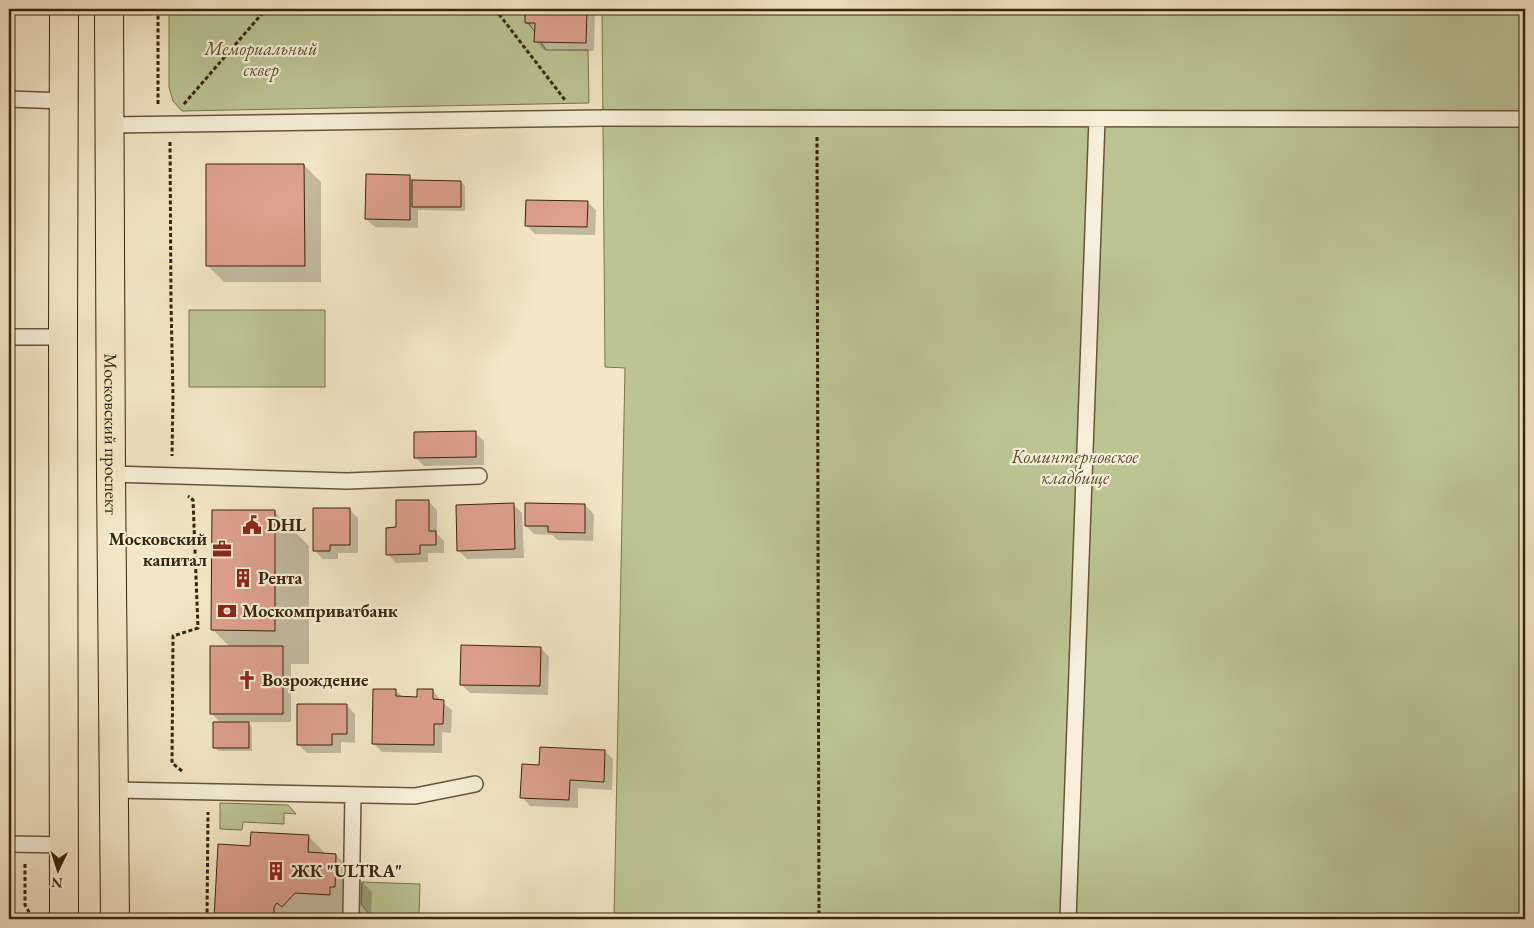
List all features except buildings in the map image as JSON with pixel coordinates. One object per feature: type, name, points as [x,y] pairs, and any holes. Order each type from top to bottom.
[{"type":"main road","points":[[64,9],[64,919]]},
{"type":"main road","name":"Московский проспект","points":[[109,9],[115,919]]},
{"type":"lane","points":[[9,99],[64,101]]},
{"type":"lane","points":[[110,125],[580,119],[1525,119]]},
{"type":"lane","points":[[1068,919],[1097,119]]},
{"type":"lane","points":[[9,337],[63,337]]},
{"type":"lane","points":[[111,474],[348,481],[479,476]]},
{"type":"lane","points":[[114,790],[415,796],[475,784]]},
{"type":"lane","points":[[353,795],[351,916],[354,919]]},
{"type":"lane","points":[[9,844],[65,844]]},
{"type":"path","points":[[158,9],[158,116],[170,141],[172,476],[181,490],[193,500],[198,628],[173,636],[173,648]]},
{"type":"path","points":[[162,125],[180,109],[266,9]]},
{"type":"path","points":[[495,9],[580,119]]},
{"type":"path","points":[[817,119],[819,919]]},
{"type":"path","points":[[25,857],[25,905],[32,919]]},
{"type":"green space","name":"Мемориальный сквер","points":[[169,9],[520,9],[546,50],[588,50],[589,103],[182,111],[173,101],[169,87]]},
{"type":"green space","name":"Коминтерновское кладбище","points":[[602,9],[1525,9],[1525,919],[614,919],[625,368],[605,367]]},
{"type":"green space","points":[[189,310],[325,310],[325,387],[189,387]]},
{"type":"green space","points":[[220,803],[288,805],[296,814],[284,813],[284,824],[243,822],[242,830],[220,829]]},
{"type":"green space","points":[[362,882],[420,884],[419,916],[369,914],[361,904]]},
{"type":"place","name":"DHL","points":[[252,525]]},
{"type":"place","name":"Московский капитал","points":[[222,549]]},
{"type":"place","name":"Рента","points":[[243,578]]},
{"type":"place","name":"Москомприватбанк","points":[[227,611]]},
{"type":"place","name":"Возрождение","points":[[247,680]]},
{"type":"place","name":"ЖК \"ULTRA\"","points":[[276,871]]}]
